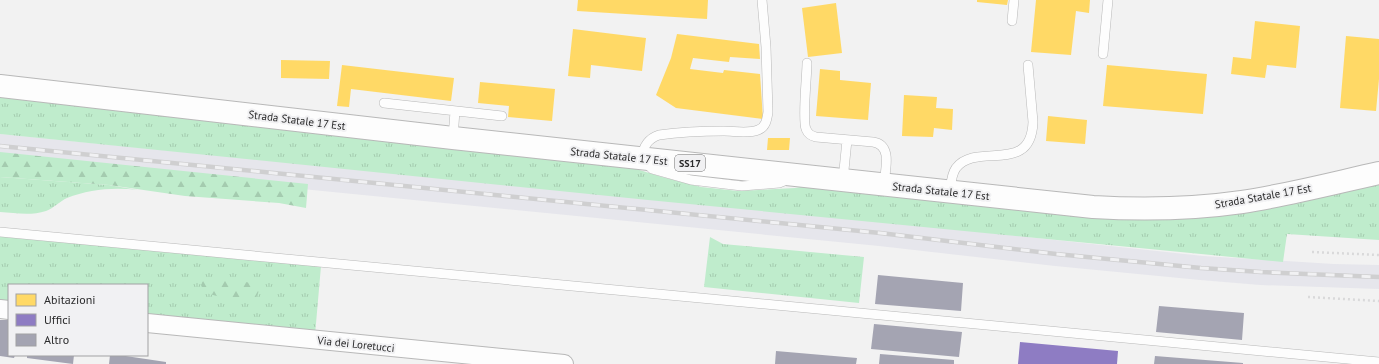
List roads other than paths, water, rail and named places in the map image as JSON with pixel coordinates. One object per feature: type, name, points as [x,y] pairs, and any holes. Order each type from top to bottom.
[{"type":"main road","name":"Strada Statale 17 Est","points":[[0,86],[453,138],[1093,206],[1179,208],[1228,204],[1269,197],[1379,173]]},
{"type":"street","name":"Via dei Loretucci","points":[[148,324],[564,364]]},
{"type":"lane","points":[[642,158],[646,143],[651,138],[659,135],[716,131],[751,132],[758,130],[767,121],[766,47],[762,0]]},
{"type":"lane","points":[[1012,21],[1014,0]]},
{"type":"lane","points":[[1104,54],[1108,0]]},
{"type":"lane","points":[[807,63],[805,120],[806,128],[809,133],[816,137],[876,142],[882,146],[885,150],[886,157],[884,185]]},
{"type":"lane","points":[[950,192],[954,172],[964,161],[974,158],[1014,153],[1021,150],[1028,142],[1033,122],[1028,65]]},
{"type":"lane","points":[[384,103],[502,116]]},
{"type":"lane","points":[[453,138],[455,111]]},
{"type":"lane","points":[[843,180],[847,140]]},
{"type":"lane","points":[[0,232],[1379,362]]},
{"type":"railway","points":[[0,146],[880,233],[1056,254],[1201,268],[1379,277]]}]
